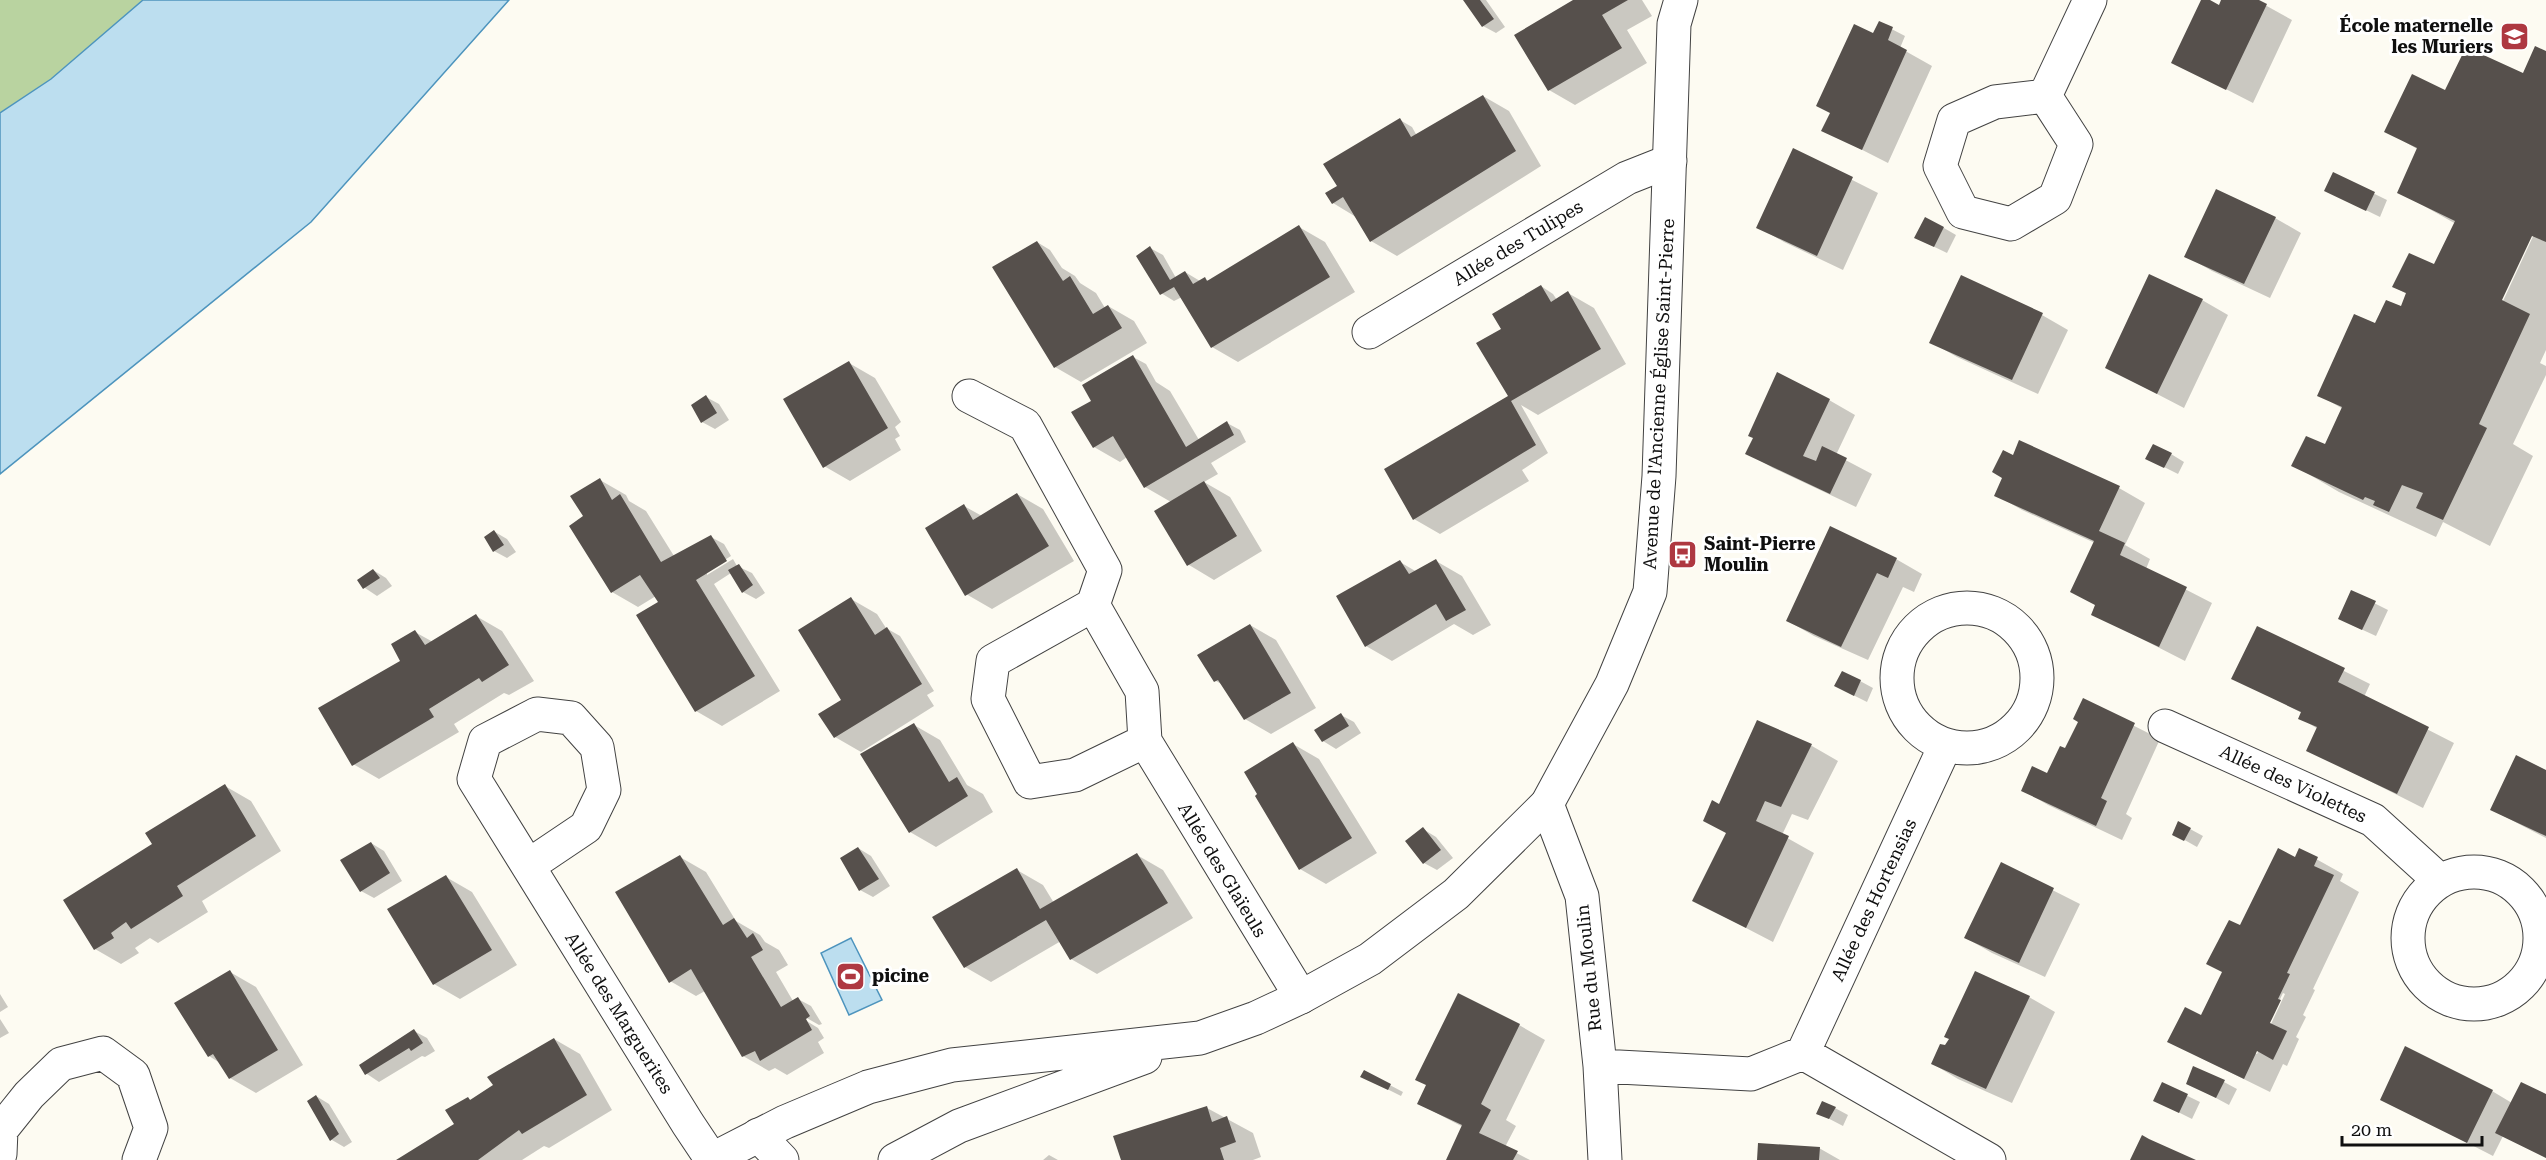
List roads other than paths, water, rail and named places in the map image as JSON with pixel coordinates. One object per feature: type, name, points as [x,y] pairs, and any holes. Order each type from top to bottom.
[{"type":"street","name":"Avenue de l'Ancienne Église Saint-Pierre","points":[[711,1160],[758,1135],[868,1087],[952,1065],[1200,1038],[1256,1018],[1301,997],[1370,959],[1456,894],[1547,804],[1612,684],[1650,592],[1659,476],[1674,24],[1681,0]]},
{"type":"street","points":[[2045,96],[2090,0]]},
{"type":"street","name":"Allée des Tulipes","points":[[1369,332],[1627,178],[1670,161]]},
{"type":"street","points":[[969,396],[1024,425],[1105,570],[1093,604],[993,661],[988,699],[1030,782],[1076,775],[1145,741]]},
{"type":"street","name":"Allée des Glaïeuls","points":[[1093,604],[1142,691],[1145,741],[1301,997]]},
{"type":"street","points":[[1960,608],[1988,610],[2012,623],[2030,644],[2038,670],[2034,705],[2013,734],[1981,748],[1945,746],[1921,733],[1904,711],[1896,685],[1899,658],[1912,634],[1934,616],[1960,608]]},
{"type":"street","name":"Allée des Marguerites","points":[[528,866],[586,827],[604,790],[597,747],[571,718],[537,714],[484,741],[474,779],[528,866],[711,1160]]},
{"type":"street","name":"Allée des Violettes","points":[[2165,726],[2373,820],[2439,880]]},
{"type":"street","name":"Allée des Hortensias","points":[[1803,1053],[1945,746]]},
{"type":"street","name":"Rue du Moulin","points":[[1547,804],[1582,896],[1600,1066],[1605,1160]]},
{"type":"street","points":[[2477,871],[2513,883],[2537,914],[2543,954],[2525,982],[2498,1001],[2465,1005],[2434,993],[2413,968],[2406,935],[2416,903],[2439,880],[2477,871]]},
{"type":"street","points":[[895,1160],[959,1126],[1079,1080],[1200,1038]]},
{"type":"street","points":[[0,1154],[1,1130],[29,1095],[61,1064],[103,1053],[133,1075],[152,1128],[139,1160]]},
{"type":"street","points":[[1600,1066],[1751,1074],[1803,1053],[1989,1160]]},
{"type":"street","name":"Rue du Moulin","points":[[1592,1160],[1600,1066]]},
{"type":"street","points":[[758,1135],[782,1160]]},
{"type":"water","points":[[143,0],[509,0],[311,222],[0,474],[0,113],[51,79]]},
{"type":"water","name":"picine","points":[[851,938],[882,1000],[849,1015],[821,953]]},
{"type":"place","name":"École maternelle les Muriers","points":[[2514,36]]},
{"type":"place","name":"Saint-Pierre Moulin","points":[[1683,554]]},
{"type":"place","name":"picine","points":[[851,976]]}]
